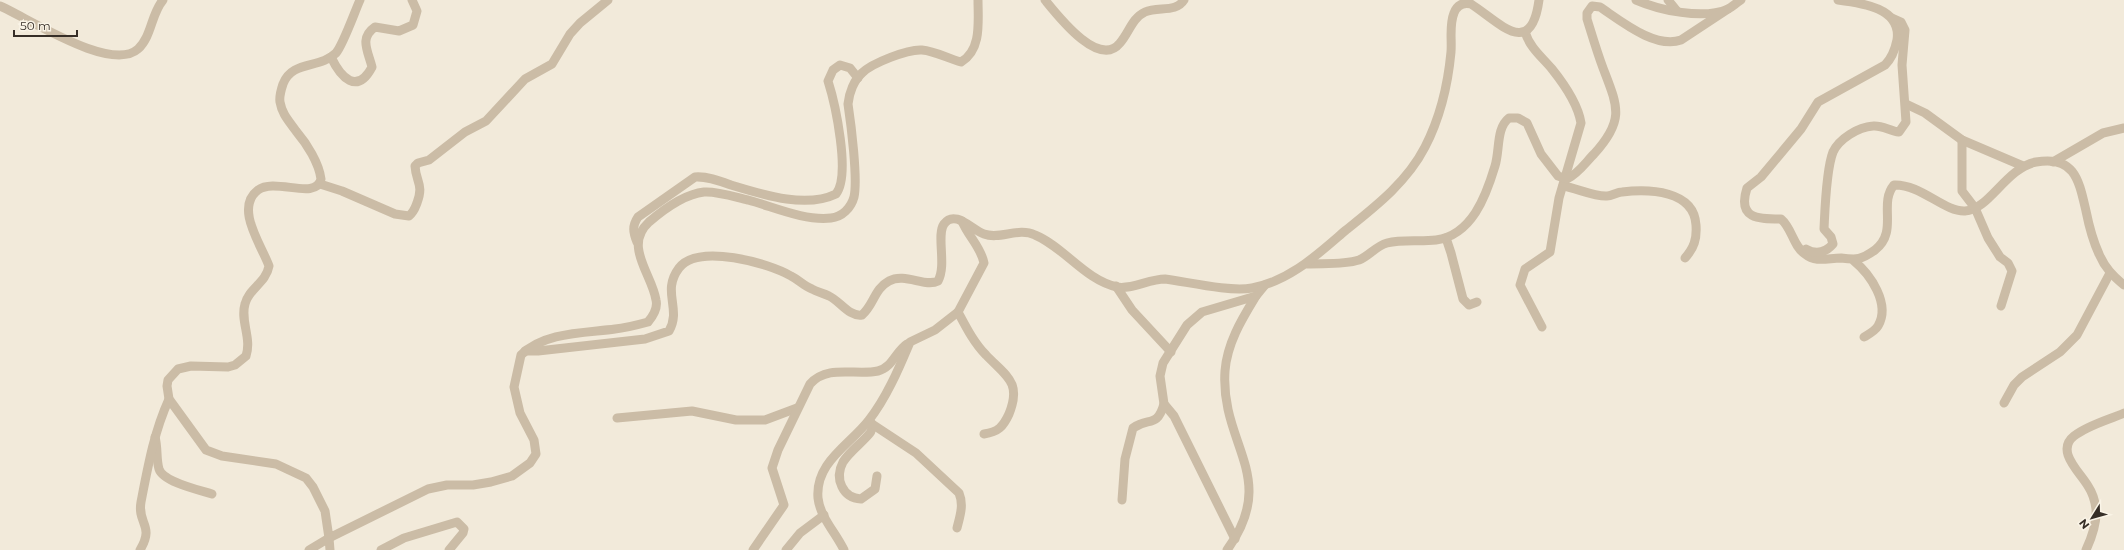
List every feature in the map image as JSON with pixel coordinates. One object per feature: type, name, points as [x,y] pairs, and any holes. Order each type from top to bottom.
[{"type":"street","points":[[0,6],[46,30],[96,51],[122,56],[132,54],[143,44],[153,17],[163,0]]},
{"type":"street","points":[[320,184],[320,171],[303,140],[286,118],[279,100],[284,81],[288,74],[302,66],[331,57],[342,44],[360,0]]},
{"type":"street","points":[[331,57],[336,67],[344,77],[353,82],[360,82],[366,77],[372,66],[364,43],[370,31],[375,27],[399,31],[413,25],[417,11],[412,0]]},
{"type":"street","points":[[330,550],[325,511],[313,487],[306,478],[276,464],[222,456],[206,450],[169,399],[167,386],[168,380],[178,369],[191,366],[228,367],[235,365],[246,356],[249,340],[243,311],[253,289],[268,274],[269,266],[249,222],[248,214],[252,197],[257,191],[266,186],[287,186],[309,190],[320,184],[342,191],[396,214],[409,216],[413,213],[421,191],[415,166],[418,163],[428,160],[465,132],[486,121],[525,79],[552,64],[570,34],[608,0]]},
{"type":"street","points":[[637,242],[644,227],[656,216],[686,197],[704,192],[736,197],[811,216],[830,218],[843,213],[851,203],[854,196],[855,175],[848,104],[849,94],[858,78],[862,72],[885,60],[911,52],[927,51],[961,62],[968,58],[977,41],[978,0]]},
{"type":"street","points":[[1045,0],[1086,43],[1101,50],[1108,51],[1114,50],[1139,16],[1155,9],[1177,7],[1184,0]]},
{"type":"street","points":[[525,351],[538,351],[645,339],[669,331],[675,314],[670,295],[676,274],[686,262],[704,256],[717,255],[734,258],[782,271],[810,289],[833,298],[852,314],[862,314],[866,311],[875,292],[893,279],[904,277],[931,282],[938,281],[942,271],[941,229],[943,225],[952,218],[962,221],[979,232],[990,236],[1022,232],[1036,235],[1089,272],[1116,286],[1130,286],[1154,279],[1241,289],[1265,285],[1307,264],[1399,183],[1420,157],[1433,130],[1446,89],[1452,44],[1452,19],[1459,6],[1465,3],[1471,4],[1508,30],[1521,33],[1525,32],[1535,18],[1539,0]]},
{"type":"street","points":[[1636,0],[1677,11],[1702,13],[1728,9]]},
{"type":"street","points":[[1668,0],[1677,11]]},
{"type":"street","points":[[1563,182],[1570,178],[1599,148],[1609,134],[1616,115],[1614,95],[1603,68],[1587,19],[1589,9],[1595,5],[1600,7],[1654,39],[1673,43],[1681,40],[1741,0]]},
{"type":"street","points":[[1793,236],[1807,250],[1813,252],[1825,251],[1830,248],[1833,240],[1825,232],[1824,222],[1830,169],[1834,151],[1852,133],[1870,126],[1879,126],[1899,132],[1906,122],[1906,104],[1902,65],[1905,30],[1902,22],[1892,18],[1881,10],[1838,0]]},
{"type":"street","points":[[1892,18],[1898,34],[1896,45],[1889,60],[1885,65],[1818,102],[1801,129],[1761,178],[1747,188],[1744,203],[1750,215],[1755,218],[1781,219],[1793,236],[1799,248],[1812,258],[1854,261],[1866,256],[1885,238],[1888,228],[1889,191],[1894,185],[1903,185],[1923,192],[1962,211],[1975,208],[2023,166],[2037,162],[2060,162],[2069,168],[2078,179],[2092,236],[2099,254],[2110,273],[2124,285]]},
{"type":"street","points":[[1525,32],[1538,56],[1552,69],[1580,114],[1580,131],[1570,156],[1563,182],[1550,252],[1525,269],[1520,285],[1542,327]]},
{"type":"street","points":[[309,550],[329,538],[428,489],[448,485],[473,485],[491,482],[512,476],[530,463],[536,454],[534,440],[520,413],[514,386],[519,361],[525,351],[535,345],[561,336],[623,328],[648,322],[655,311],[656,301],[642,263],[633,230],[634,222],[638,216],[695,177],[701,176],[774,198],[808,200],[824,198],[836,194],[841,184],[842,150],[837,114],[828,81],[833,70],[840,65],[850,68],[858,78]]},
{"type":"street","points":[[1906,104],[1925,113],[1962,140],[2023,166]]},
{"type":"street","points":[[1307,264],[1358,260],[1379,246],[1387,243],[1446,238],[1468,224],[1480,206],[1495,166],[1500,144],[1500,130],[1509,118],[1518,118],[1527,123],[1541,154],[1563,182],[1607,196],[1621,192],[1658,191],[1674,196],[1690,206],[1696,216],[1697,235],[1693,249],[1685,258]]},
{"type":"street","points":[[2053,162],[2103,133],[2124,128]]},
{"type":"street","points":[[1962,140],[1962,191],[1975,208],[1988,238],[2000,257],[2008,263],[2012,271],[2001,306]]},
{"type":"street","points":[[752,550],[784,505],[772,468],[778,450],[797,408],[810,384],[819,376],[847,372],[878,371],[885,369],[910,342],[935,330],[958,312],[984,263],[980,250],[966,231],[962,221]]},
{"type":"street","points":[[1446,238],[1452,253],[1463,299],[1469,305],[1477,302]]},
{"type":"street","points":[[1854,261],[1869,276],[1881,304],[1881,314],[1878,327],[1864,337]]},
{"type":"street","points":[[2004,403],[2014,385],[2022,377],[2049,361],[2077,335],[2110,273]]},
{"type":"street","points":[[1227,550],[1242,527],[1248,508],[1250,486],[1249,478],[1231,423],[1225,390],[1225,371],[1229,349],[1237,328],[1256,296],[1265,285]]},
{"type":"street","points":[[1116,286],[1132,310],[1171,352]]},
{"type":"street","points":[[1122,500],[1126,459],[1133,428],[1141,424],[1157,420],[1160,416],[1164,404],[1160,376],[1164,363],[1187,325],[1199,314],[1256,296]]},
{"type":"street","points":[[958,312],[977,344],[1004,371],[1014,390],[1010,411],[1002,428],[997,431],[984,434]]},
{"type":"street","points":[[844,550],[824,515],[818,501],[820,477],[831,460],[870,422],[887,392],[910,342]]},
{"type":"street","points":[[140,550],[147,538],[148,530],[139,510],[155,436],[169,399]]},
{"type":"street","points":[[1164,404],[1174,416],[1235,539]]},
{"type":"street","points":[[617,418],[692,411],[736,420],[765,420],[797,408]]},
{"type":"street","points":[[2086,550],[2096,522],[2096,508],[2088,486],[2068,457],[2066,448],[2073,436],[2101,422],[2124,414]]},
{"type":"street","points":[[870,422],[870,433],[857,445],[843,463],[841,486],[851,498],[864,498],[875,489],[878,476]]},
{"type":"street","points":[[870,422],[916,454],[958,493],[961,512],[956,528]]},
{"type":"street","points":[[155,436],[159,469],[162,475],[176,482],[212,494]]},
{"type":"street","points":[[786,550],[800,533],[824,515]]},
{"type":"street","points":[[381,550],[404,538],[457,522],[464,529],[463,533],[449,550]]}]
